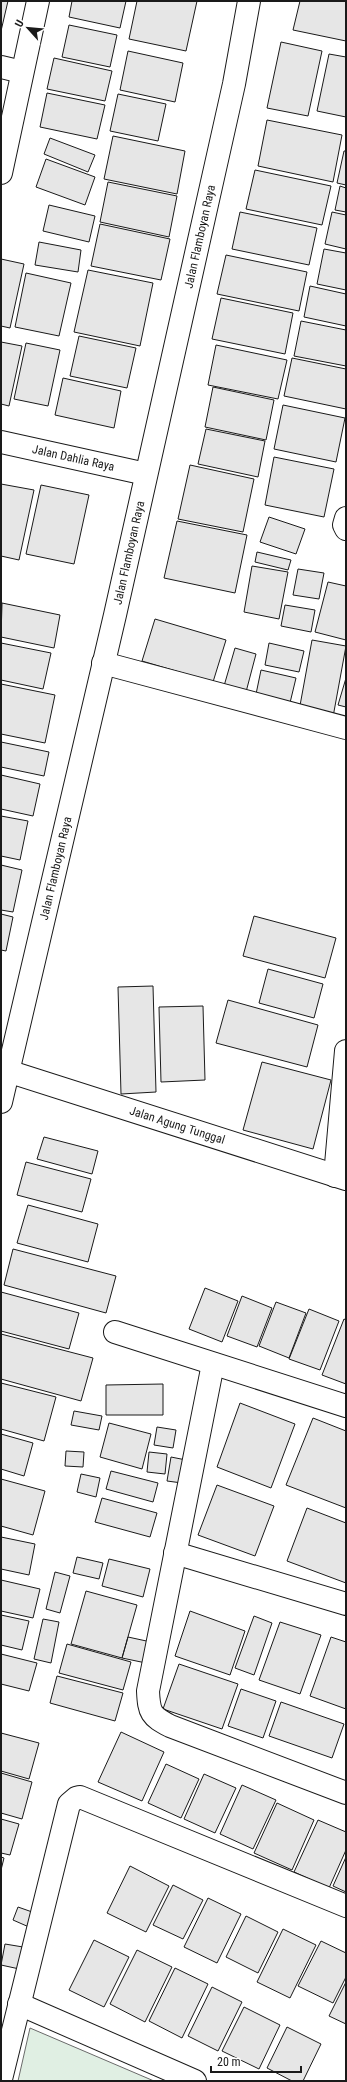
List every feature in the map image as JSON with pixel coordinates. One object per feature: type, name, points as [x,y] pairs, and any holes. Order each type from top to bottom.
[{"type":"street","points":[[1,173],[38,1]]},
{"type":"street","name":"Jalan Flamboyan Raya","points":[[1,1102],[5,1070],[103,663],[234,84],[249,1]]},
{"type":"street","points":[[1,67],[22,72]]},
{"type":"street","name":"Jalan Dahlia Raya","points":[[1,442],[146,474]]},
{"type":"street","points":[[346,518],[344,525],[346,529]]},
{"type":"street","points":[[103,663],[346,728]]},
{"type":"street","points":[[340,1177],[346,1051]]},
{"type":"street","name":"Jalan Agung Tunggal","points":[[5,1070],[340,1177]]},
{"type":"street","points":[[115,1332],[346,1406]]},
{"type":"street","points":[[213,1364],[148,1691],[148,1707],[155,1718],[170,1726],[346,1793]]},
{"type":"street","points":[[175,1552],[346,1604]]},
{"type":"street","points":[[1,2079],[69,1804],[76,1798],[80,1797],[346,1906]]},
{"type":"street","points":[[20,2004],[195,2081]]},
{"type":"green space","points":[[30,2028],[154,2081],[18,2081]]},
{"type":"building","points":[[1,1],[8,1],[1,31]]},
{"type":"building","points":[[72,1],[126,1],[120,28],[69,17]]},
{"type":"building","points":[[137,1],[197,1],[186,51],[129,39]]},
{"type":"building","points":[[300,1],[346,1],[346,41],[293,30]]},
{"type":"building","points":[[69,25],[117,35],[110,67],[62,57]]},
{"type":"building","points":[[281,42],[322,51],[308,116],[267,108]]},
{"type":"building","points":[[128,51],[183,63],[175,102],[120,90]]},
{"type":"building","points":[[329,54],[346,57],[346,117],[317,111]]},
{"type":"building","points":[[54,58],[112,71],[105,101],[47,89]]},
{"type":"building","points":[[47,93],[105,105],[97,139],[40,127]]},
{"type":"building","points":[[118,94],[166,104],[158,141],[110,131]]},
{"type":"building","points":[[267,120],[342,135],[333,182],[258,166]]},
{"type":"building","points":[[113,136],[185,151],[177,194],[104,179]]},
{"type":"building","points":[[50,138],[95,155],[88,172],[44,154]]},
{"type":"building","points":[[344,151],[346,151],[346,185],[337,183]]},
{"type":"building","points":[[46,159],[95,177],[85,205],[36,187]]},
{"type":"building","points":[[255,170],[331,186],[322,225],[246,209]]},
{"type":"building","points":[[108,182],[177,196],[169,237],[100,222]]},
{"type":"building","points":[[340,186],[346,188],[346,212],[335,210]]},
{"type":"building","points":[[49,205],[95,216],[89,242],[43,231]]},
{"type":"building","points":[[240,212],[317,228],[309,265],[232,249]]},
{"type":"building","points":[[332,212],[346,215],[346,249],[325,244]]},
{"type":"building","points":[[100,224],[170,239],[161,280],[91,266]]},
{"type":"building","points":[[39,242],[81,250],[78,272],[35,265]]},
{"type":"building","points":[[324,249],[346,253],[346,290],[317,284]]},
{"type":"building","points":[[226,255],[307,272],[299,311],[217,294]]},
{"type":"building","points":[[1,259],[24,264],[10,328],[1,326]]},
{"type":"building","points":[[88,270],[153,283],[140,346],[74,332]]},
{"type":"building","points":[[26,273],[71,283],[59,336],[15,327]]},
{"type":"building","points":[[310,286],[346,294],[346,326],[304,317]]},
{"type":"building","points":[[221,298],[293,313],[285,354],[212,339]]},
{"type":"building","points":[[301,321],[346,330],[346,366],[294,356]]},
{"type":"building","points":[[79,336],[136,348],[127,388],[70,376]]},
{"type":"building","points":[[1,342],[22,346],[9,406],[1,404]]},
{"type":"building","points":[[26,343],[60,350],[48,406],[14,399]]},
{"type":"building","points":[[216,345],[287,360],[278,399],[208,385]]},
{"type":"building","points":[[292,358],[346,369],[346,409],[284,396]]},
{"type":"building","points":[[63,378],[121,391],[114,428],[55,415]]},
{"type":"building","points":[[213,387],[274,400],[266,440],[205,427]]},
{"type":"building","points":[[283,405],[345,418],[336,462],[274,449]]},
{"type":"building","points":[[206,429],[265,441],[258,477],[198,464]]},
{"type":"building","points":[[274,457],[334,469],[324,517],[265,505]]},
{"type":"building","points":[[190,465],[254,479],[243,532],[178,519]]},
{"type":"building","points":[[1,484],[34,490],[19,560],[1,556]]},
{"type":"building","points":[[41,485],[89,495],[74,564],[26,554]]},
{"type":"building","points":[[269,517],[305,529],[296,554],[260,542]]},
{"type":"building","points":[[177,521],[247,535],[235,593],[164,578]]},
{"type":"building","points":[[257,552],[291,560],[288,570],[255,562]]},
{"type":"building","points":[[252,566],[288,572],[279,619],[244,612]]},
{"type":"building","points":[[298,569],[324,573],[319,599],[293,595]]},
{"type":"building","points":[[328,582],[346,586],[346,640],[315,632]]},
{"type":"building","points":[[2,603],[60,615],[54,648],[1,637]]},
{"type":"building","points":[[285,605],[315,610],[311,632],[281,626]]},
{"type":"building","points":[[155,619],[226,640],[213,682],[142,661]]},
{"type":"building","points":[[312,640],[346,646],[333,717],[299,711]]},
{"type":"building","points":[[1,643],[51,653],[43,689],[1,680]]},
{"type":"building","points":[[269,643],[304,651],[299,672],[265,665]]},
{"type":"building","points":[[235,648],[256,654],[246,692],[224,686]]},
{"type":"building","points":[[261,670],[296,678],[289,707],[255,699]]},
{"type":"building","points":[[346,678],[346,707],[338,705]]},
{"type":"building","points":[[1,684],[55,695],[45,743],[1,734]]},
{"type":"building","points":[[1,742],[49,752],[44,776],[1,767]]},
{"type":"building","points":[[1,775],[40,784],[33,816],[1,809]]},
{"type":"building","points":[[1,816],[28,821],[20,860],[1,856]]},
{"type":"building","points":[[1,865],[22,870],[13,912],[1,910]]},
{"type":"building","points":[[1,914],[13,917],[6,951],[1,950]]},
{"type":"building","points":[[254,916],[336,938],[325,978],[243,956]]},
{"type":"building","points":[[268,969],[323,984],[314,1018],[259,1003]]},
{"type":"building","points":[[153,986],[156,1092],[121,1094],[118,987]]},
{"type":"building","points":[[228,1000],[318,1025],[307,1067],[216,1043]]},
{"type":"building","points":[[203,1006],[205,1080],[161,1082],[159,1007]]},
{"type":"building","points":[[262,1062],[331,1080],[313,1149],[243,1130]]},
{"type":"building","points":[[44,1137],[98,1151],[92,1174],[37,1159]]},
{"type":"building","points":[[26,1162],[91,1179],[82,1212],[17,1195]]},
{"type":"building","points":[[28,1205],[98,1224],[88,1262],[17,1243]]},
{"type":"building","points":[[13,1249],[116,1276],[106,1313],[4,1285]]},
{"type":"building","points":[[205,1288],[238,1301],[222,1342],[189,1329]]},
{"type":"building","points":[[1,1292],[79,1313],[69,1349],[1,1331]]},
{"type":"building","points":[[242,1296],[272,1308],[257,1347],[227,1336]]},
{"type":"building","points":[[276,1302],[306,1313],[289,1358],[259,1346]]},
{"type":"building","points":[[309,1309],[339,1321],[320,1370],[289,1359]]},
{"type":"building","points":[[344,1319],[346,1320],[346,1384],[322,1375]]},
{"type":"building","points":[[1,1334],[93,1358],[81,1401],[1,1379]]},
{"type":"building","points":[[1,1383],[56,1397],[44,1441],[1,1429]]},
{"type":"building","points":[[163,1384],[163,1415],[106,1415],[106,1385]]},
{"type":"building","points":[[240,1403],[295,1424],[271,1488],[217,1467]]},
{"type":"building","points":[[74,1411],[102,1416],[99,1430],[71,1425]]},
{"type":"building","points":[[313,1418],[346,1431],[346,1508],[286,1485]]},
{"type":"building","points":[[109,1423],[151,1434],[142,1469],[100,1457]]},
{"type":"building","points":[[157,1427],[176,1430],[173,1448],[154,1445]]},
{"type":"building","points":[[1,1434],[33,1443],[24,1476],[1,1469]]},
{"type":"building","points":[[66,1451],[84,1452],[83,1467],[65,1466]]},
{"type":"building","points":[[149,1452],[167,1454],[165,1474],[147,1472]]},
{"type":"building","points":[[171,1457],[186,1460],[182,1483],[167,1481]]},
{"type":"building","points":[[111,1471],[158,1483],[153,1502],[106,1489]]},
{"type":"building","points":[[81,1474],[100,1478],[96,1497],[77,1492]]},
{"type":"building","points":[[1,1479],[45,1491],[33,1535],[1,1526]]},
{"type":"building","points":[[217,1485],[274,1506],[255,1556],[198,1535]]},
{"type":"building","points":[[102,1498],[157,1513],[150,1537],[95,1522]]},
{"type":"building","points":[[307,1508],[346,1523],[346,1583],[287,1561]]},
{"type":"building","points":[[1,1537],[35,1544],[29,1575],[1,1569]]},
{"type":"building","points":[[77,1557],[103,1563],[99,1579],[73,1573]]},
{"type":"building","points":[[109,1559],[150,1569],[143,1597],[102,1586]]},
{"type":"building","points":[[55,1572],[70,1576],[60,1613],[46,1609]]},
{"type":"building","points":[[1,1580],[40,1589],[33,1618],[1,1611]]},
{"type":"building","points":[[86,1591],[137,1605],[122,1658],[71,1644]]},
{"type":"building","points":[[190,1611],[245,1631],[230,1675],[175,1656]]},
{"type":"building","points":[[1,1615],[29,1621],[22,1650],[1,1645]]},
{"type":"building","points":[[254,1616],[272,1623],[254,1675],[235,1668]]},
{"type":"building","points":[[43,1619],[59,1622],[51,1663],[34,1659]]},
{"type":"building","points":[[280,1622],[321,1635],[300,1694],[259,1680]]},
{"type":"building","points":[[128,1637],[151,1642],[146,1663],[122,1658]]},
{"type":"building","points":[[331,1637],[346,1642],[346,1709],[310,1696]]},
{"type":"building","points":[[67,1644],[131,1662],[123,1690],[59,1673]]},
{"type":"building","points":[[1,1654],[37,1663],[29,1691],[1,1684]]},
{"type":"building","points":[[179,1664],[238,1684],[222,1729],[163,1709]]},
{"type":"building","points":[[57,1676],[123,1693],[115,1721],[50,1703]]},
{"type":"building","points":[[241,1689],[276,1701],[263,1738],[228,1726]]},
{"type":"building","points":[[281,1702],[344,1724],[332,1758],[269,1736]]},
{"type":"building","points":[[121,1732],[164,1752],[142,1801],[98,1782]]},
{"type":"building","points":[[1,1733],[39,1743],[29,1779],[1,1771]]},
{"type":"building","points":[[166,1764],[199,1779],[181,1818],[148,1803]]},
{"type":"building","points":[[1,1773],[32,1782],[22,1819],[1,1813]]},
{"type":"building","points":[[204,1774],[236,1788],[215,1833],[184,1819]]},
{"type":"building","points":[[242,1785],[276,1800],[253,1849],[220,1834]]},
{"type":"building","points":[[277,1803],[314,1820],[292,1870],[254,1853]]},
{"type":"building","points":[[1,1819],[19,1824],[10,1855],[1,1853]]},
{"type":"building","points":[[318,1820],[346,1832],[346,1850],[329,1888],[294,1872]]},
{"type":"building","points":[[1,1857],[4,1858],[1,1870]]},
{"type":"building","points":[[346,1857],[346,1892],[333,1886]]},
{"type":"building","points":[[130,1866],[169,1886],[146,1932],[107,1913]]},
{"type":"building","points":[[173,1885],[203,1900],[183,1939],[153,1925]]},
{"type":"building","points":[[208,1898],[241,1914],[217,1963],[184,1947]]},
{"type":"building","points":[[18,1907],[35,1913],[29,1927],[13,1920]]},
{"type":"building","points":[[246,1916],[278,1932],[258,1973],[226,1957]]},
{"type":"building","points":[[283,1929],[316,1945],[290,1998],[257,1982]]},
{"type":"building","points":[[94,1940],[129,1957],[104,2007],[69,1990]]},
{"type":"building","points":[[321,1941],[346,1953],[346,1977],[333,2003],[298,1986]]},
{"type":"building","points":[[5,1944],[29,1948],[24,1970],[1,1965]]},
{"type":"building","points":[[137,1950],[172,1967],[145,2022],[110,2004]]},
{"type":"building","points":[[175,1968],[208,1984],[182,2038],[149,2021]]},
{"type":"building","points":[[346,1982],[346,2024],[329,2016]]},
{"type":"building","points":[[212,1987],[242,2002],[218,2051],[188,2036]]},
{"type":"building","points":[[244,2007],[280,2025],[259,2069],[222,2051]]},
{"type":"building","points":[[287,2027],[321,2044],[303,2081],[292,2081],[267,2068]]}]
